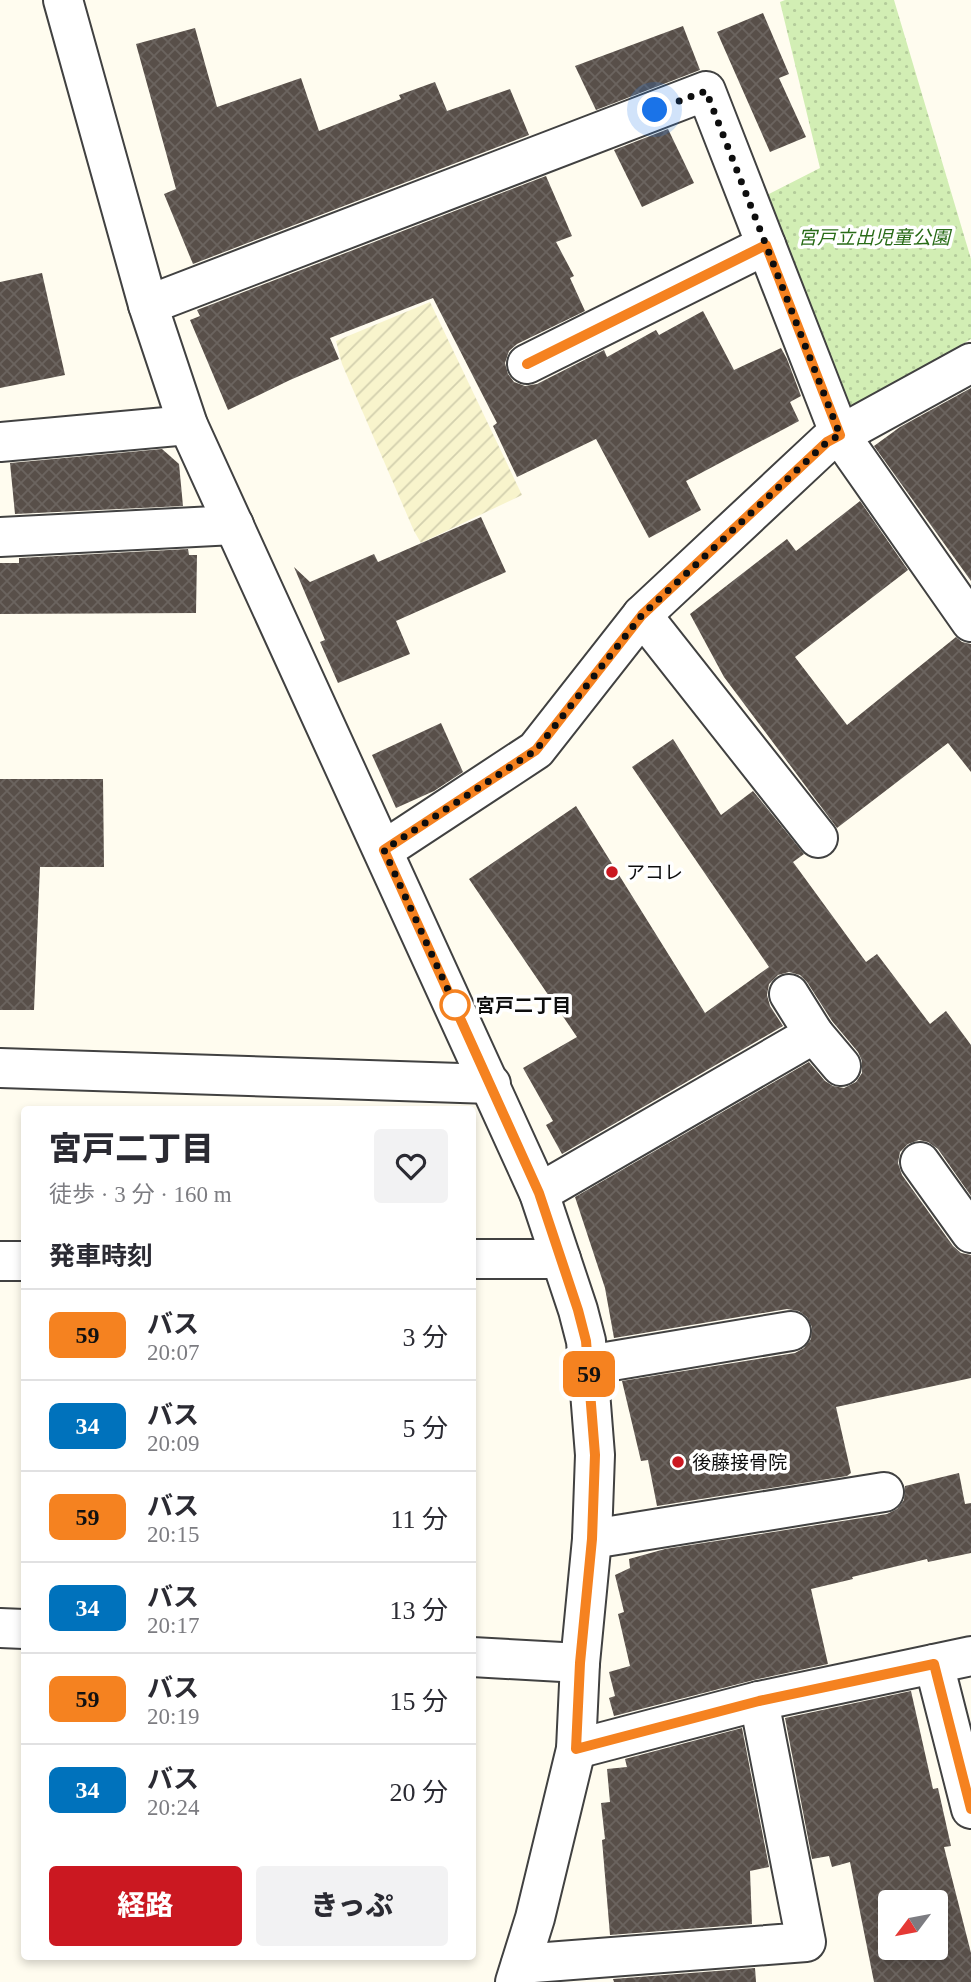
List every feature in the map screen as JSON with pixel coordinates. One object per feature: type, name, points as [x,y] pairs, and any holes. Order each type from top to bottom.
[{"type":"street","points":[[63,0],[148,305],[188,425],[491,1084],[539,1193],[578,1310],[589,1365],[595,1455],[592,1539],[580,1663],[576,1749],[535,1918],[518,1973],[806,1942],[759,1701]]},
{"type":"street","points":[[148,305],[706,91],[840,435],[971,622]]},
{"type":"street","points":[[527,364],[766,245]]},
{"type":"street","points":[[384,850],[536,750],[642,615],[827,442],[971,363]]},
{"type":"street","points":[[0,442],[188,425]]},
{"type":"street","points":[[0,537],[234,525]]},
{"type":"street","points":[[642,615],[818,838]]},
{"type":"street","points":[[789,994],[814,1034],[841,1066]]},
{"type":"street","points":[[539,1193],[814,1034]]},
{"type":"street","points":[[0,1068],[491,1084]]},
{"type":"street","points":[[920,1162],[971,1233]]},
{"type":"street","points":[[476,1259],[561,1259]]},
{"type":"street","points":[[0,1261],[21,1261]]},
{"type":"street","points":[[589,1365],[791,1331]]},
{"type":"street","points":[[592,1539],[884,1492]]},
{"type":"street","points":[[0,1628],[21,1629]]},
{"type":"street","points":[[576,1749],[759,1701],[971,1656]]},
{"type":"street","points":[[476,1657],[580,1663]]},
{"type":"street","points":[[934,1664],[971,1809]]},
{"type":"shaded area","points":[[430,302],[522,495],[421,543],[342,364],[336,341]]},
{"type":"green space","name":"宮戸立出児童公園","points":[[894,0],[971,259],[971,339],[851,410],[765,196],[820,168],[780,2]]},
{"type":"building","points":[[763,13],[789,74],[779,78],[806,137],[770,152],[717,32]]},
{"type":"building","points":[[683,26],[700,70],[596,110],[575,66]]},
{"type":"building","points":[[195,28],[217,107],[301,78],[319,131],[401,99],[399,95],[435,82],[447,111],[510,89],[529,135],[193,264],[164,194],[176,189],[136,44]]},
{"type":"building","points":[[668,129],[694,183],[642,207],[614,150]]},
{"type":"building","points":[[546,176],[572,236],[556,242],[574,276],[570,278],[585,311],[517,344],[509,351],[505,363],[514,382],[525,386],[537,384],[604,350],[607,357],[656,330],[659,335],[703,311],[734,370],[781,348],[787,359],[801,396],[790,402],[799,421],[686,481],[701,510],[649,538],[596,439],[517,477],[493,426],[497,423],[433,298],[330,338],[339,359],[228,410],[190,320],[200,316],[197,310]]},
{"type":"building","points":[[42,273],[65,375],[0,388],[0,282]]},
{"type":"building","points":[[971,388],[971,581],[874,446],[900,427]]},
{"type":"building","points":[[162,449],[179,464],[183,506],[15,514],[10,463]]},
{"type":"building","points":[[860,501],[908,570],[795,657],[847,725],[956,637],[971,644],[971,772],[948,743],[837,828],[724,677],[690,614],[787,539],[796,551]]},
{"type":"building","points":[[481,517],[506,572],[396,621],[410,654],[338,683],[320,642],[325,640],[294,567],[310,582],[374,554],[378,562]]},
{"type":"building","points":[[188,549],[189,555],[197,555],[196,613],[0,614],[0,563],[19,563],[19,558]]},
{"type":"building","points":[[441,723],[463,772],[434,791],[396,808],[372,755]]},
{"type":"building","points":[[673,739],[721,815],[753,791],[804,854],[793,862],[866,962],[877,954],[930,1024],[946,1011],[971,1045],[971,1196],[938,1149],[928,1142],[919,1140],[908,1144],[900,1152],[898,1163],[902,1175],[953,1246],[961,1253],[971,1255],[971,1378],[836,1407],[851,1473],[847,1476],[657,1506],[648,1460],[641,1461],[622,1381],[795,1353],[804,1348],[811,1339],[812,1327],[807,1317],[799,1311],[787,1309],[614,1338],[605,1288],[575,1197],[809,1062],[825,1081],[844,1088],[856,1082],[862,1073],[862,1061],[807,982],[800,975],[789,972],[778,975],[769,984],[767,995],[770,1006],[783,1026],[562,1154],[546,1125],[553,1121],[523,1068],[577,1037],[469,879],[576,806],[705,1013],[769,967],[632,767]]},
{"type":"building","points":[[0,779],[103,779],[104,867],[40,867],[34,1010],[0,1010]]},
{"type":"building","points":[[959,1473],[965,1504],[971,1503],[971,1553],[928,1562],[927,1559],[811,1589],[828,1664],[614,1716],[609,1698],[615,1696],[609,1672],[630,1666],[618,1614],[624,1612],[615,1575],[630,1568],[629,1559],[665,1549],[887,1514],[897,1509],[904,1500],[905,1486]]},
{"type":"building","points":[[911,1691],[933,1789],[938,1788],[951,1846],[944,1847],[971,1953],[971,1982],[874,1982],[850,1862],[832,1867],[829,1856],[812,1859],[785,1718]]},
{"type":"building","points":[[742,1728],[769,1867],[750,1871],[752,1924],[610,1935],[601,1803],[610,1802],[607,1769],[627,1767],[625,1759]]},
{"type":"building","points":[[755,1968],[756,1982],[614,1982],[613,1979]]},
{"type":"bus line","name":"59","points":[[527,364],[766,245],[840,435],[827,442],[642,615],[536,750],[384,850],[539,1193],[586,1341],[595,1455],[592,1539],[580,1663],[576,1749],[759,1701],[934,1664],[971,1809]]},
{"type":"place","name":"アコレ","points":[[612,872]]},
{"type":"place","name":"宮戸二丁目","points":[[455,1005]]},
{"type":"place","name":"後藤接骨院","points":[[678,1462]]},
{"type":"route","points":[[455,1005],[459,1014],[384,850],[536,750],[642,615],[827,442],[840,435],[706,91],[655,110]]}]
